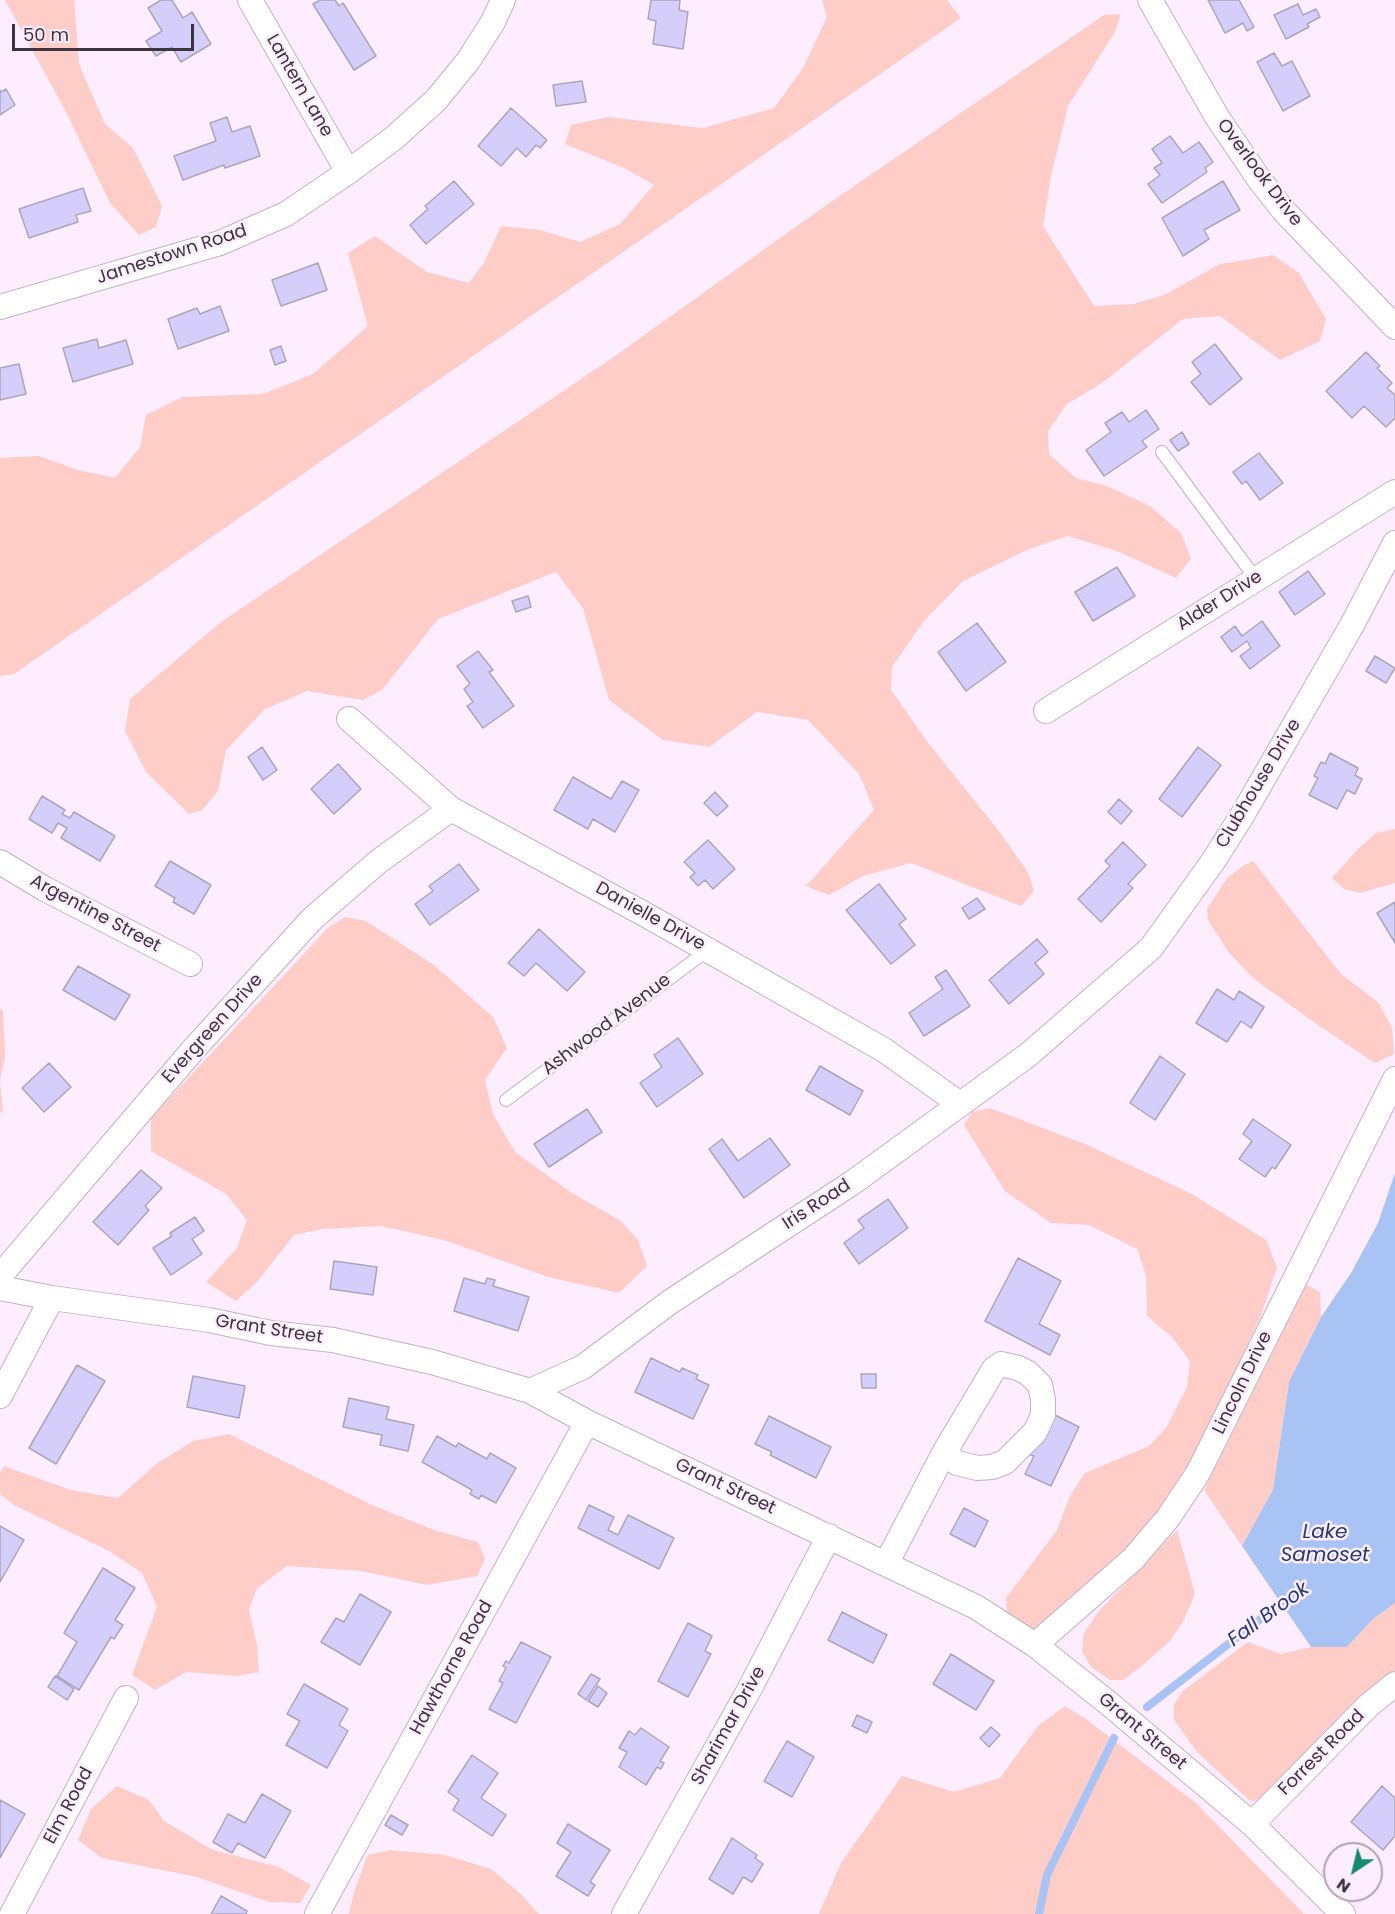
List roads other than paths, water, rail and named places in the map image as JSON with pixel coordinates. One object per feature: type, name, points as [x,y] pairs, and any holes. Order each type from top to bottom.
[{"type":"street","name":"Lantern Lane","points":[[250,0],[348,172]]},
{"type":"street","name":"Jamestown Road","points":[[0,307],[220,243],[285,214],[394,138],[436,100],[468,61],[494,22],[503,0]]},
{"type":"street","name":"Overlook Drive","points":[[1150,0],[1217,117],[1259,179],[1284,211],[1395,327]]},
{"type":"street","name":"Alder Drive","points":[[1046,711],[1395,492]]},
{"type":"street","name":"Clubhouse Drive","points":[[1091,1000],[1151,948],[1214,860],[1341,644],[1395,543]]},
{"type":"street","name":"Danielle Drive","points":[[349,719],[451,809],[884,1050],[960,1104]]},
{"type":"street","name":"Evergreen Drive","points":[[0,1276],[192,1052],[312,919],[379,861],[451,809]]},
{"type":"street","name":"Argentine Street","points":[[0,862],[190,964]]},
{"type":"street","name":"Iris Road","points":[[530,1391],[583,1366],[670,1302],[852,1183],[1028,1055],[1091,1000]]},
{"type":"street","name":"Lincoln Drive","points":[[1035,1645],[1133,1559],[1168,1518],[1198,1473],[1395,1080]]},
{"type":"street","name":"Grant Street","points":[[0,1288],[52,1299],[209,1320],[271,1333],[333,1340],[432,1362],[530,1391],[586,1422],[976,1607],[1035,1645],[1107,1702],[1252,1824],[1343,1914]]},
{"type":"street","points":[[0,1396],[52,1299]]},
{"type":"street","points":[[886,1564],[944,1453],[994,1369],[1001,1364],[1018,1368],[1028,1373],[1040,1385],[1043,1415],[1035,1431],[1005,1462],[992,1467],[977,1468],[957,1463],[944,1453]]},
{"type":"street","name":"Hawthorne Road","points":[[317,1914],[586,1422]]},
{"type":"street","name":"Sharimar Drive","points":[[624,1914],[749,1690],[829,1536]]},
{"type":"street","name":"Forrest Road","points":[[1252,1824],[1369,1706],[1395,1684]]},
{"type":"street","name":"Elm Road","points":[[12,1914],[126,1698]]},
{"type":"lane","points":[[1162,452],[1256,579]]},
{"type":"lane","name":"Ashwood Avenue","points":[[506,1100],[708,950]]},
{"type":"water","name":"Lake Samoset","points":[[1395,1173],[1395,1603],[1373,1619],[1347,1647],[1311,1647],[1242,1546],[1273,1490],[1289,1382],[1321,1317],[1351,1273],[1378,1223]]},
{"type":"waterway","name":"Fall Brook","points":[[1147,1707],[1289,1599]]},
{"type":"waterway","name":"Fall Brook","points":[[1039,1914],[1047,1875],[1114,1738]]}]
